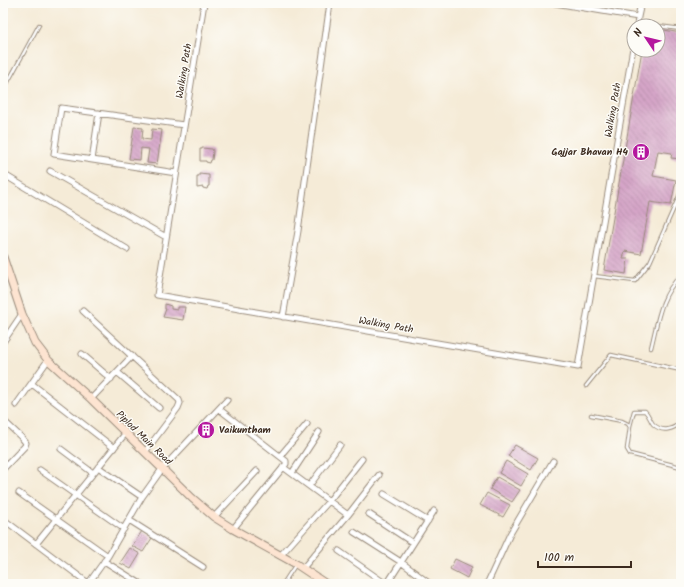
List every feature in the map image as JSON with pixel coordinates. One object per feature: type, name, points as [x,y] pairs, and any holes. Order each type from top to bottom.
[{"type":"street","name":"Walking Path","points":[[204,3],[157,295],[578,368],[631,58]]},
{"type":"street","points":[[283,317],[298,231],[330,3]]},
{"type":"street","points":[[555,3],[626,19]]},
{"type":"street","points":[[638,18],[641,3]]},
{"type":"street","points":[[176,173],[54,154],[61,108],[184,125]]},
{"type":"street","points":[[92,160],[99,113]]},
{"type":"street","points":[[50,171],[166,237]]},
{"type":"street","points":[[3,174],[127,249]]},
{"type":"street","name":"Piplod Main Road","points":[[3,257],[22,314],[35,343],[48,360],[192,498],[214,517],[280,556],[300,566],[326,584]]},
{"type":"street","points":[[83,311],[177,397],[180,403],[178,408],[145,452]]},
{"type":"street","points":[[3,342],[22,314]]},
{"type":"street","points":[[82,354],[111,379]]},
{"type":"street","points":[[91,400],[132,356]]},
{"type":"street","points":[[16,405],[48,360]]},
{"type":"street","points":[[117,372],[159,408]]},
{"type":"street","points":[[32,384],[114,448]]},
{"type":"street","points":[[3,519],[88,584],[108,556],[142,498],[162,469],[227,400]]},
{"type":"street","points":[[219,409],[286,461],[283,467],[233,529]]},
{"type":"street","points":[[3,420],[26,443],[25,446],[3,468]]},
{"type":"street","points":[[280,456],[306,424]]},
{"type":"street","points":[[292,473],[319,432]]},
{"type":"street","points":[[36,544],[125,434]]},
{"type":"street","points":[[309,486],[340,445]]},
{"type":"street","points":[[61,449],[93,473]]},
{"type":"street","points":[[280,556],[329,501],[362,459]]},
{"type":"street","points":[[487,584],[510,534],[553,462]]},
{"type":"street","points":[[98,467],[142,498]]},
{"type":"street","points":[[283,467],[348,515]]},
{"type":"street","points":[[40,470],[124,529]]},
{"type":"street","points":[[214,517],[257,470]]},
{"type":"street","points":[[300,566],[348,515],[379,475]]},
{"type":"street","points":[[19,493],[108,556]]},
{"type":"street","points":[[384,494],[428,520]]},
{"type":"street","points":[[339,551],[386,584],[434,511]]},
{"type":"street","points":[[369,514],[413,543]]},
{"type":"street","points":[[130,520],[203,567]]},
{"type":"street","points":[[354,532],[401,562],[430,584]]},
{"type":"street","points":[[104,561],[141,584]]},
{"type":"lane","points":[[3,91],[39,25]]},
{"type":"lane","points":[[666,27],[681,30]]},
{"type":"lane","points":[[594,276],[635,281],[650,262],[681,192]]},
{"type":"lane","points":[[651,348],[662,302],[670,288],[681,275]]},
{"type":"lane","points":[[586,386],[611,355],[681,370]]},
{"type":"lane","points":[[681,421],[677,427],[668,430],[653,424],[650,416],[644,411],[634,411],[627,449],[630,454],[681,467]]},
{"type":"lane","points":[[591,415],[622,421],[630,427]]},
{"type":"lane","points":[[283,584],[300,566]]},
{"type":"building","name":"Gajjar Bhavan H4","points":[[666,30],[681,33],[681,159],[671,158],[672,153],[658,151],[653,176],[676,180],[671,205],[650,202],[641,254],[625,251],[623,259],[628,259],[626,274],[604,270],[641,58],[666,58]]},
{"type":"building","points":[[134,127],[143,128],[142,139],[151,140],[152,129],[162,130],[157,164],[147,163],[149,149],[141,148],[140,160],[129,159]]},
{"type":"building","points":[[200,149],[212,149],[212,160],[210,163],[200,161]]},
{"type":"building","points":[[199,174],[209,175],[209,186],[207,189],[203,187],[197,188],[197,176],[199,176]]},
{"type":"building","points":[[165,304],[171,306],[171,309],[177,310],[177,307],[185,307],[183,320],[163,317],[166,309]]},
{"type":"building","name":"Vaikuntham","points":[[205,423],[213,430],[207,436],[200,429]]},
{"type":"building","points":[[515,445],[538,458],[531,470],[508,456]]},
{"type":"building","points":[[506,461],[528,474],[521,486],[499,473]]},
{"type":"building","points":[[497,477],[520,490],[512,502],[490,489]]},
{"type":"building","points":[[487,493],[510,505],[503,517],[480,505]]},
{"type":"building","points":[[142,531],[152,538],[143,552],[132,546]]},
{"type":"building","points":[[130,548],[140,554],[131,569],[120,563]]},
{"type":"building","points":[[455,559],[472,567],[467,578],[450,569]]},
{"type":"place","name":"Gajjar Bhavan H4","points":[[641,152]]},
{"type":"place","name":"Vaikuntham","points":[[206,430]]}]
